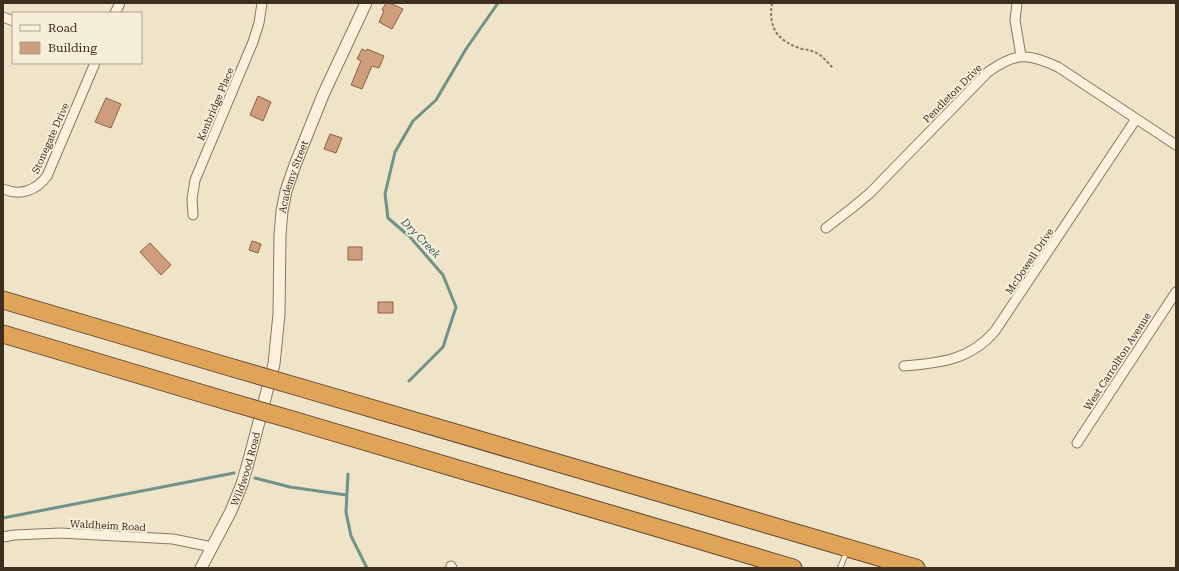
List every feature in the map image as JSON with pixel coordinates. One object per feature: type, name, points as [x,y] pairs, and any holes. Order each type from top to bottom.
[{"type":"highway","points":[[3,300],[916,568]]},
{"type":"highway","points":[[3,334],[793,568]]},
{"type":"street","points":[[116,12],[120,3]]},
{"type":"street","name":"Kenbridge Place","points":[[193,215],[194,180],[253,42],[259,23],[262,3]]},
{"type":"street","name":"Academy Street","points":[[274,364],[279,314],[280,229],[286,191],[323,95],[366,3]]},
{"type":"street","points":[[1017,3],[1015,20],[1021,56]]},
{"type":"street","name":"Pendleton Drive","points":[[826,228],[870,193],[988,72],[1010,58],[1021,56],[1032,57],[1044,60],[1058,67],[1176,145]]},
{"type":"street","name":"Stonegate Drive","points":[[3,189],[18,192],[27,191],[35,188],[47,176],[95,64]]},
{"type":"street","name":"McDowell Drive","points":[[904,366],[943,361],[964,355],[976,349],[986,341],[995,331],[1136,119]]},
{"type":"street","name":"West Carrollton Avenue","points":[[1077,443],[1176,292]]},
{"type":"street","name":"Wildwood Road","points":[[201,568],[231,511],[242,484],[274,364]]},
{"type":"street","name":"Waldheim Road","points":[[3,537],[14,535],[60,533],[173,539],[212,548]]},
{"type":"lane","points":[[840,568],[848,548]]},
{"type":"path","points":[[772,3],[771,19],[772,26],[776,33],[792,45],[820,55],[833,68]]},
{"type":"building","points":[[386,3],[390,3],[403,9],[392,29],[379,22],[384,11],[382,10]]},
{"type":"building","points":[[362,49],[366,51],[367,49],[384,56],[379,68],[372,66],[362,89],[351,85],[361,61],[357,59]]},
{"type":"building","points":[[258,96],[271,102],[263,121],[250,115]]},
{"type":"building","points":[[106,98],[121,104],[111,128],[95,122]]},
{"type":"building","points":[[330,134],[342,138],[336,153],[324,149]]},
{"type":"building","points":[[252,241],[261,244],[258,253],[249,250]]},
{"type":"building","points":[[150,243],[171,265],[161,275],[140,252]]},
{"type":"building","points":[[348,247],[362,247],[362,260],[348,260]]},
{"type":"building","points":[[378,302],[393,302],[393,313],[378,313]]},
{"type":"waterway","name":"Dry Creek","points":[[409,381],[443,347],[456,307],[443,275],[410,237],[388,218],[385,194],[395,152],[413,121],[436,100],[466,49],[498,3]]},
{"type":"waterway","points":[[3,518],[234,473]]},
{"type":"waterway","name":"Dry Creek","points":[[348,474],[346,512],[351,536],[367,568]]},
{"type":"waterway","points":[[255,478],[290,487],[346,495]]}]
